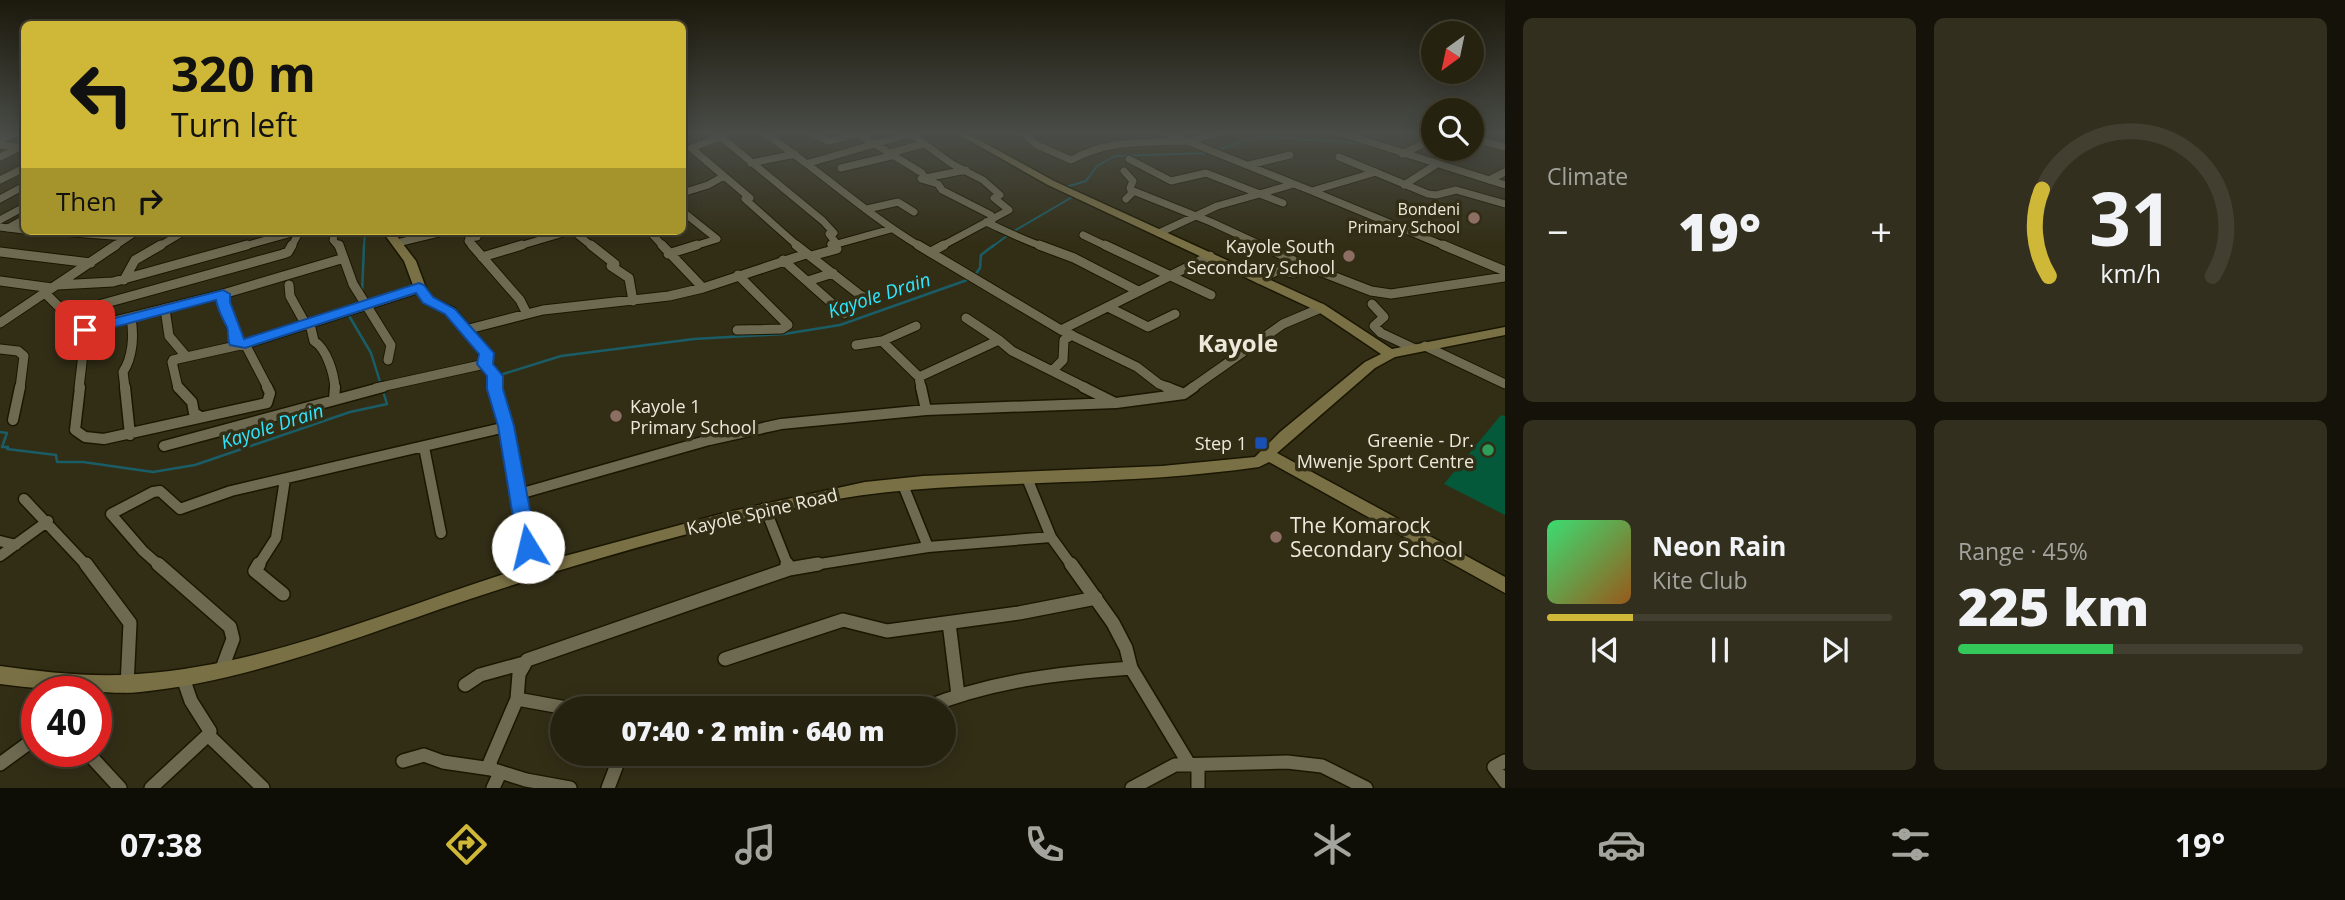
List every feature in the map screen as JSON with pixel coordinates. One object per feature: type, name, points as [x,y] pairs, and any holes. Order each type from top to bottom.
[{"type":"main road","points":[[1027,170],[1321,309],[1390,354]]},
{"type":"main road","points":[[390,235],[410,261],[419,288],[428,300],[450,312],[486,353],[485,364],[495,376],[495,389],[506,426],[532,572]]},
{"type":"main road","name":"Kayole Spine Road","points":[[112,688],[221,671],[284,654],[532,572],[707,521],[850,490],[1259,462],[1363,369],[1390,354],[1505,331]]},
{"type":"main road","points":[[1266,454],[1505,586]]},
{"type":"main road","name":"Kayole Spine Road","points":[[0,675],[21,679]]},
{"type":"street","points":[[0,180],[20,170]]},
{"type":"street","points":[[717,170],[750,198],[745,199],[764,217],[808,255],[873,302]]},
{"type":"street","points":[[759,170],[823,221],[834,233],[829,234],[837,244],[891,229]]},
{"type":"street","points":[[816,170],[891,229],[1061,330],[1137,367],[1159,384],[1185,394]]},
{"type":"street","points":[[917,170],[925,178]]},
{"type":"street","points":[[931,252],[990,221],[1009,210],[983,180],[966,170],[921,179],[938,184],[942,190],[991,215],[990,221]]},
{"type":"street","points":[[1150,170],[1171,181],[1206,173],[1220,176],[1283,203]]},
{"type":"street","points":[[1260,170],[1505,271]]},
{"type":"street","points":[[1370,170],[1433,195],[1456,190],[1505,204]]},
{"type":"street","points":[[1404,185],[1428,170]]},
{"type":"street","points":[[1456,170],[1505,185]]},
{"type":"street","points":[[1124,171],[1133,181],[1126,199]]},
{"type":"street","points":[[1312,191],[1376,172]]},
{"type":"street","points":[[1489,180],[1505,172]]},
{"type":"street","points":[[686,192],[708,186],[724,176]]},
{"type":"street","points":[[1159,233],[1217,206],[1264,195],[1294,184]]},
{"type":"street","points":[[0,199],[21,188]]},
{"type":"street","points":[[1131,190],[1260,244],[1293,263],[1371,292],[1391,294],[1505,277]]},
{"type":"street","points":[[867,209],[896,202],[914,212]]},
{"type":"street","points":[[0,220],[21,209]]},
{"type":"street","points":[[668,254],[717,239],[686,214]]},
{"type":"street","points":[[4,228],[21,220]]},
{"type":"street","points":[[990,221],[1010,235],[1066,255],[1101,272],[1111,280],[1138,291]]},
{"type":"street","points":[[1083,234],[1211,295]]},
{"type":"street","points":[[106,235],[127,237]]},
{"type":"street","points":[[0,323],[130,235]]},
{"type":"street","points":[[124,280],[135,260],[178,235]]},
{"type":"street","points":[[0,281],[52,289],[90,281],[113,282],[285,235]]},
{"type":"street","points":[[52,289],[57,308],[72,312],[283,254],[288,252],[297,235]]},
{"type":"street","points":[[333,235],[338,243],[350,282],[391,345],[388,360]]},
{"type":"street","points":[[397,243],[430,235]]},
{"type":"street","points":[[476,235],[468,241],[520,300],[527,314]]},
{"type":"street","points":[[482,257],[557,235]]},
{"type":"street","points":[[576,235],[629,278],[633,301]]},
{"type":"street","points":[[653,235],[666,248],[668,254],[703,288]]},
{"type":"street","points":[[465,330],[527,314],[633,301],[703,288],[783,260],[837,249],[831,244]]},
{"type":"street","points":[[0,252],[91,262]]},
{"type":"street","points":[[1061,330],[1210,256]]},
{"type":"street","points":[[245,344],[270,393],[267,403],[104,439],[85,437],[75,430],[86,328],[223,294],[341,259]]},
{"type":"street","points":[[783,260],[844,314]]},
{"type":"street","points":[[1259,279],[1279,270],[1294,273],[1309,267]]},
{"type":"street","points":[[808,281],[833,273]]},
{"type":"street","points":[[737,330],[782,329],[788,325],[738,275]]},
{"type":"street","points":[[289,285],[290,296],[306,325]]},
{"type":"street","points":[[173,360],[245,344],[419,288]]},
{"type":"street","points":[[223,294],[229,323],[232,322],[234,328],[235,342],[245,344]]},
{"type":"street","points":[[1372,304],[1384,317],[1374,326],[1381,333],[1505,384]]},
{"type":"street","points":[[1108,307],[1148,327],[1175,314]]},
{"type":"street","points":[[165,309],[169,336],[185,355],[173,360]]},
{"type":"street","points":[[519,495],[709,440],[758,429],[849,415],[1116,403],[1185,394],[1283,324],[1321,309]]},
{"type":"street","points":[[130,435],[123,372],[129,363],[133,329],[131,318]]},
{"type":"street","points":[[967,318],[1012,351],[1116,403]]},
{"type":"street","points":[[306,325],[310,324],[314,341],[333,371],[334,399]]},
{"type":"street","points":[[856,345],[882,341],[916,326]]},
{"type":"street","points":[[1052,370],[1063,360],[1064,340],[1072,335]]},
{"type":"street","points":[[919,377],[999,340]]},
{"type":"street","points":[[882,341],[919,377],[926,410]]},
{"type":"street","points":[[0,349],[18,351],[24,356],[19,399],[13,420]]},
{"type":"street","points":[[173,360],[178,388],[192,402],[194,413],[201,417]]},
{"type":"street","points":[[164,446],[334,399],[485,364]]},
{"type":"street","points":[[221,671],[233,639],[230,627],[143,551],[111,514],[153,492],[160,491],[180,509],[204,499],[506,426]]},
{"type":"street","points":[[424,447],[441,533]]},
{"type":"street","points":[[1027,478],[1051,537],[1096,598],[1126,648],[1131,668],[1193,765],[1198,788]]},
{"type":"street","points":[[283,594],[255,570],[276,538],[285,480]]},
{"type":"street","points":[[903,485],[928,547]]},
{"type":"street","points":[[24,499],[48,521],[83,561],[130,623],[127,686]]},
{"type":"street","points":[[765,508],[789,569]]},
{"type":"street","points":[[0,556],[48,521]]},
{"type":"street","points":[[465,685],[480,676],[524,663],[533,656],[789,569],[928,547],[1051,537]]},
{"type":"street","points":[[0,541],[16,545]]},
{"type":"street","points":[[725,659],[843,620],[858,622],[876,631],[887,631],[1096,598]]},
{"type":"street","points":[[949,623],[958,695],[1049,674],[1131,668]]},
{"type":"street","points":[[493,788],[496,771],[490,762],[517,699],[519,672],[524,663]]},
{"type":"street","points":[[151,788],[210,731],[191,701],[183,678]]},
{"type":"street","points":[[517,699],[550,705]]},
{"type":"street","points":[[208,735],[263,788]]},
{"type":"street","points":[[0,764],[21,749]]},
{"type":"street","points":[[403,761],[424,755],[443,762],[570,788]]},
{"type":"street","points":[[1505,761],[1494,767],[1505,782]]},
{"type":"street","points":[[1132,788],[1175,765],[1302,762],[1322,766],[1366,788]]},
{"type":"street","points":[[608,788],[616,766]]},
{"type":"street","points":[[101,767],[120,788]]},
{"type":"green space","name":"Greenie - Dr. Mwenje Sport Centre","points":[[1501,415],[1505,416],[1505,515],[1444,484]]},
{"type":"waterway","points":[[1066,187],[1086,181],[1094,170]]},
{"type":"waterway","points":[[1014,231],[1074,196]]},
{"type":"waterway","name":"Kayole Drain","points":[[364,247],[365,235]]},
{"type":"waterway","points":[[992,247],[1008,235]]},
{"type":"waterway","name":"Kayole Drain","points":[[362,294],[364,245]]},
{"type":"waterway","points":[[975,275],[980,268],[981,255],[994,245]]},
{"type":"waterway","name":"Kayole Drain","points":[[500,375],[561,356],[694,339],[784,334],[840,325],[970,279]]},
{"type":"waterway","name":"Kayole Drain","points":[[348,314],[371,353],[381,385]]},
{"type":"waterway","name":"Kayole Drain","points":[[0,432],[7,433],[2,447],[8,447],[7,449],[56,455],[57,462],[83,462],[153,472],[195,465],[350,412],[387,404],[383,391]]},
{"type":"place","name":"Bondeni Primary School","points":[[1474,218]]},
{"type":"place","name":"Kayole South Secondary School","points":[[1349,256]]},
{"type":"place","name":"Kayole 1 Primary School","points":[[616,416]]},
{"type":"place","name":"Step 1","points":[[1261,443]]},
{"type":"place","name":"Greenie - Dr. Mwenje Sport Centre","points":[[1488,450]]},
{"type":"place","name":"The Komarock Secondary School","points":[[1276,537]]},
{"type":"district","name":"Kayole","points":[[1238,342]]},
{"type":"route","points":[[85,330],[223,294],[229,323],[232,322],[234,328],[235,342],[245,344],[419,288],[428,300],[450,312],[486,353],[485,364],[495,376],[495,389],[506,426],[528,547]]}]
